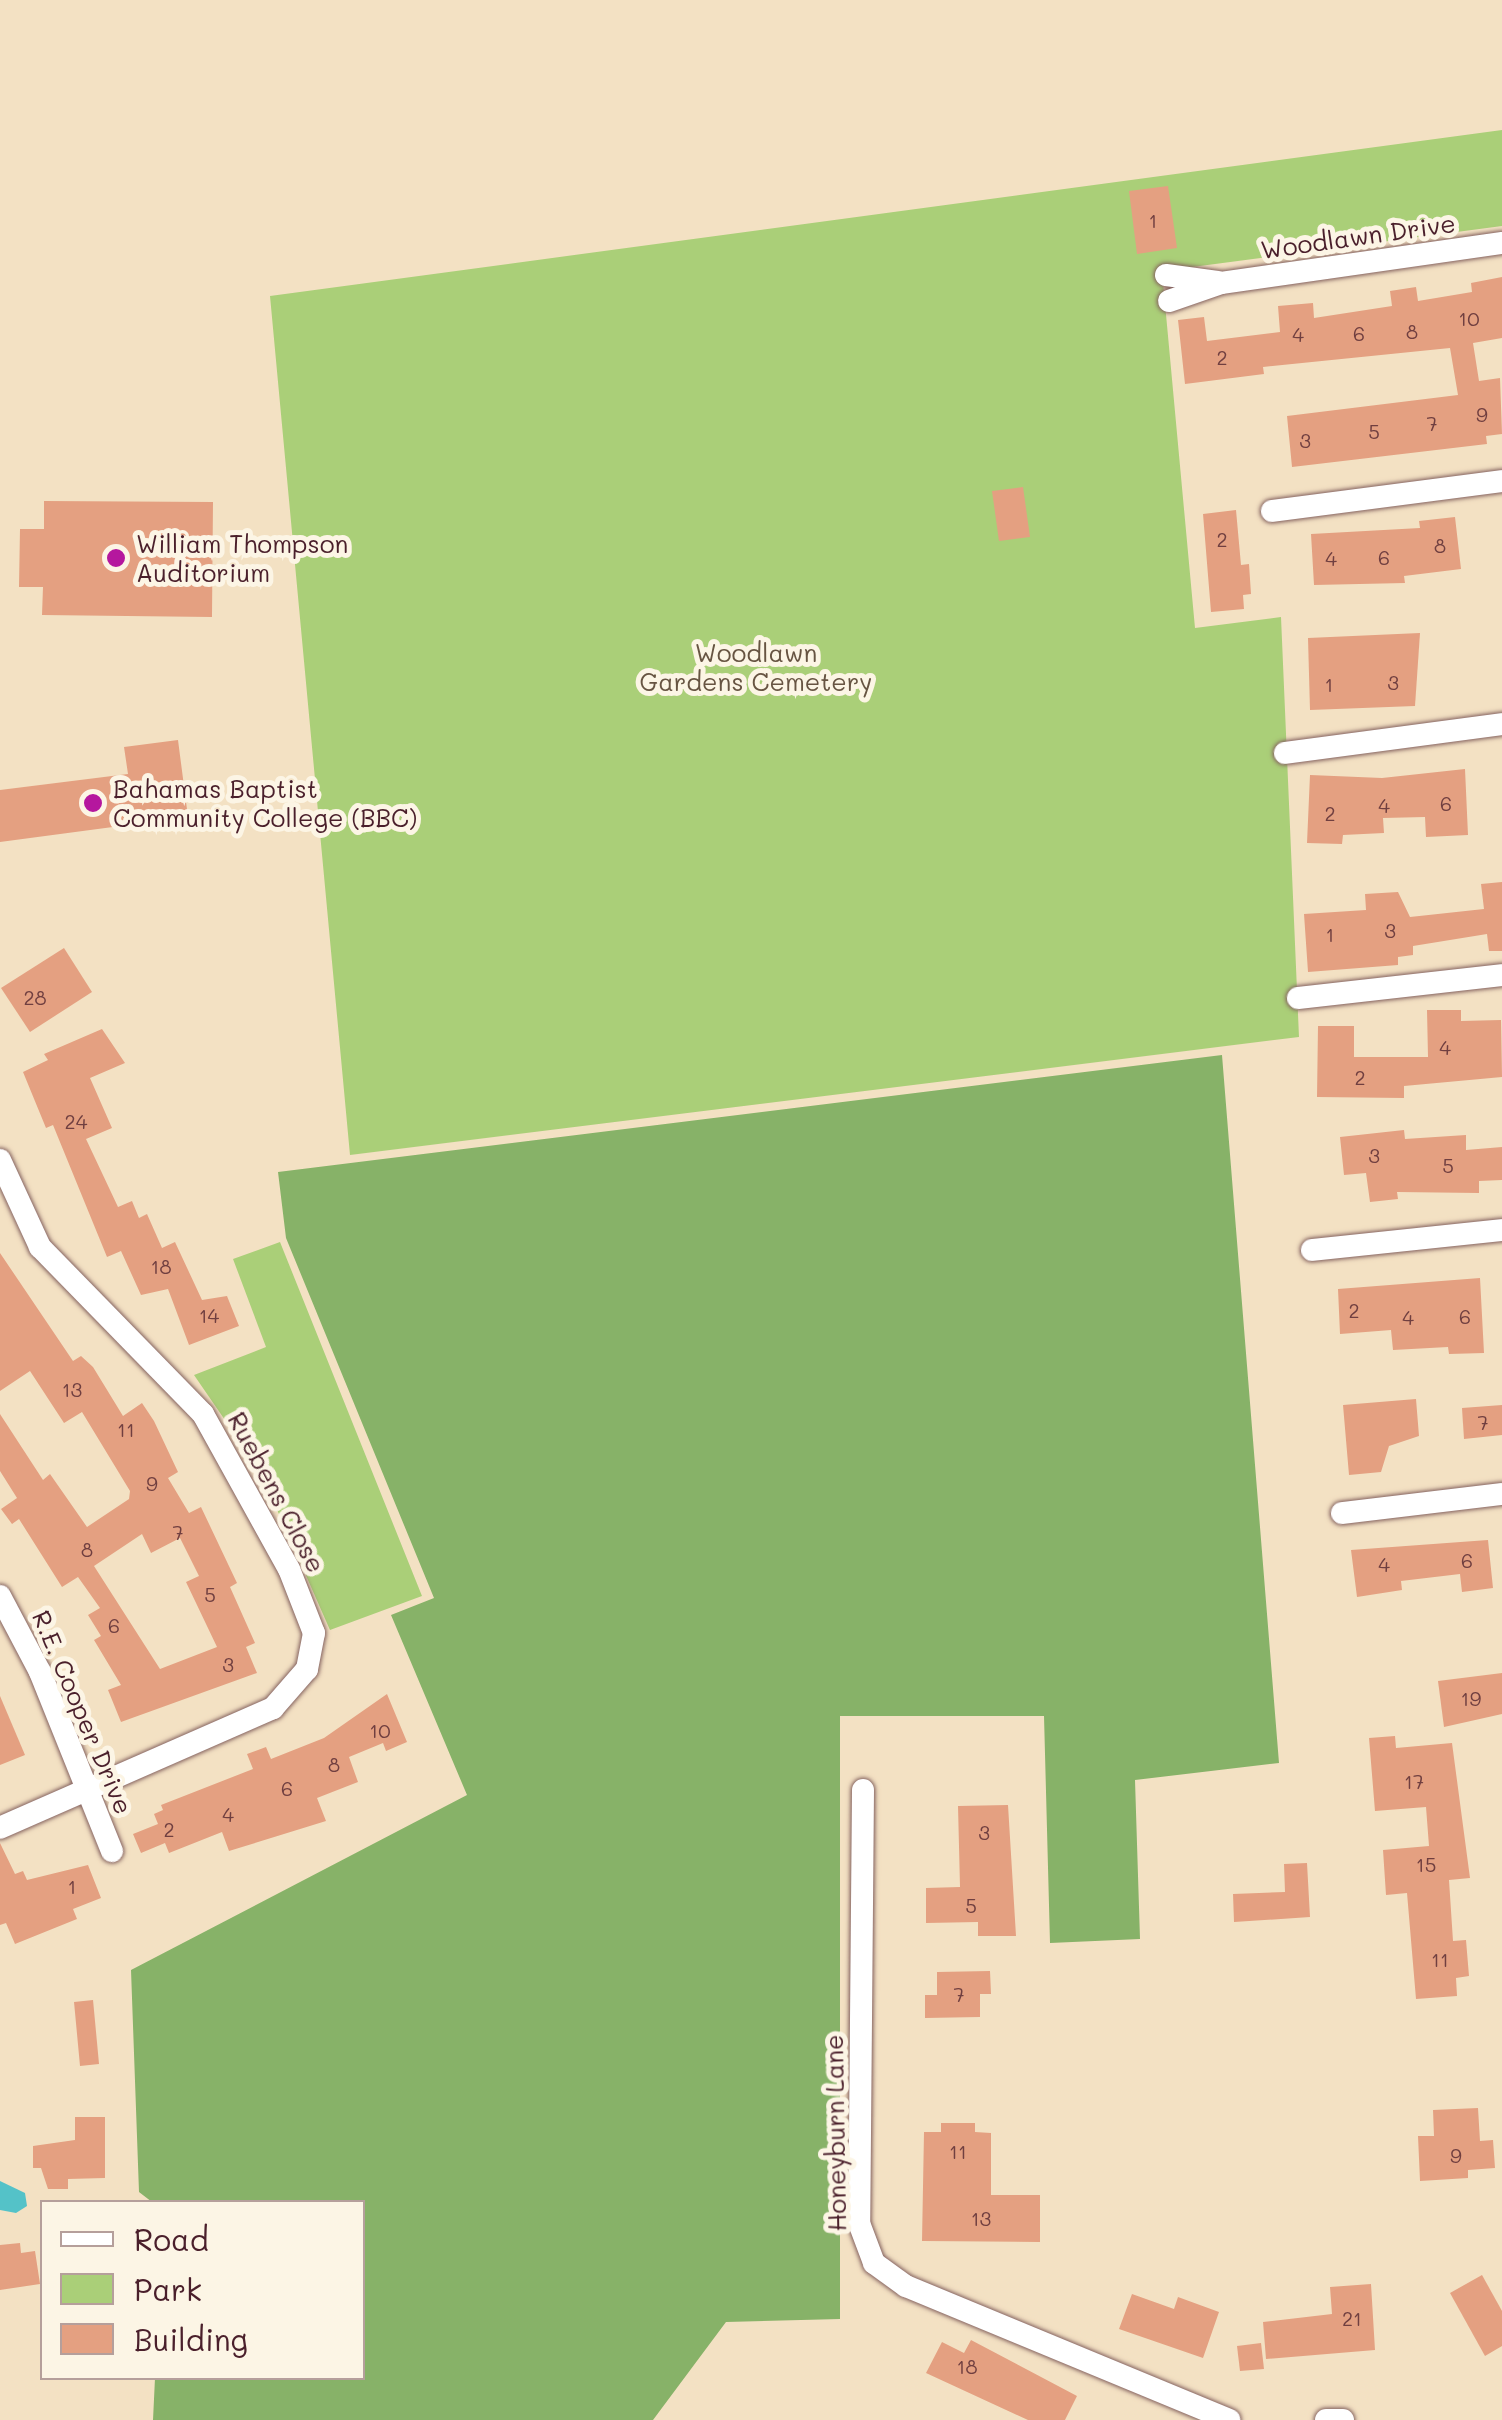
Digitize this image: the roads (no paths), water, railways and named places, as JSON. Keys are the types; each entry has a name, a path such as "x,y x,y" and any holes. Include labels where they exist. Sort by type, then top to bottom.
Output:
{"street":[{"name":"Woodlawn Drive","path":"1221,283 1502,243"},
{"path":"1166,275 1221,283"},
{"path":"1169,300 1221,283"},
{"path":"1272,511 1502,480"},
{"path":"1285,752 1502,724"},
{"path":"1298,998 1502,975"},
{"name":"Ruebens Close","path":"0,1160 40,1247 176,1380 211,1426 289,1569 314,1633 307,1669 273,1708 0,1828"},
{"path":"1312,1250 1502,1230"},
{"path":"1342,1513 1502,1494"},
{"name":"R.E. Cooper Drive","path":"0,1596 89,1787 112,1851"},
{"name":"Honeyburn Lane","path":"863,1790 859,2223 874,2264 906,2286 1229,2420"},
{"path":"1326,2420 1344,2420"}],"water":[{"path":"0,2181 25,2193 27,2206 16,2213 0,2210"}],"place":[{"name":"William Thompson Auditorium","path":"116,558"},
{"name":"Bahamas Baptist Community College (BBC)","path":"93,803"}],"park label":[{"name":"Woodlawn Gardens Cemetery","path":"756,668"}]}
